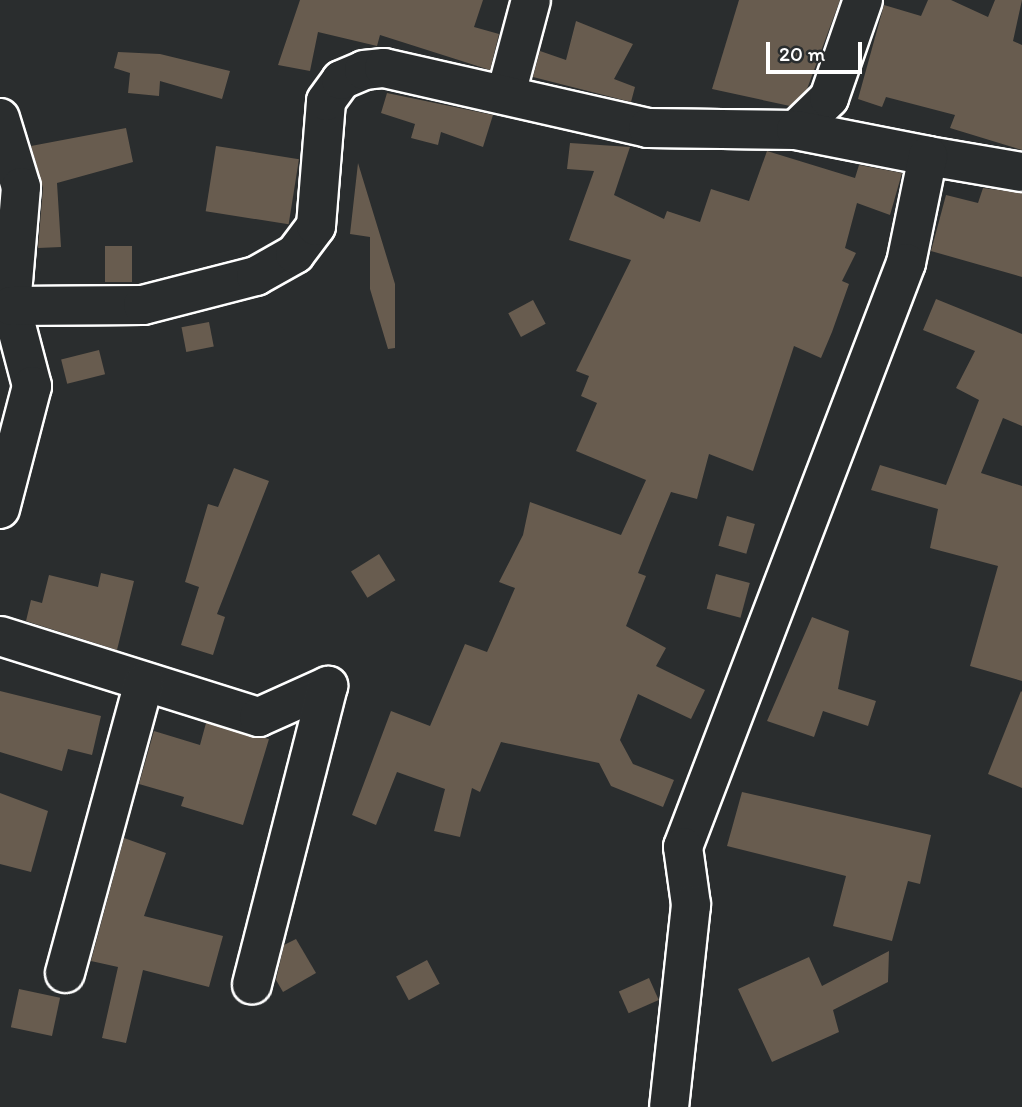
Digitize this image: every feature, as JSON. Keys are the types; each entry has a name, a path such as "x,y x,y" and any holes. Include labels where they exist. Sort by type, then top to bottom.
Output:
{"street":[{"path":"506,94 531,0"},
{"path":"796,130 829,98 863,0"},
{"path":"11,306 143,304 256,276 295,254 316,226 326,101 352,75 384,68 648,128 796,130 1022,172"},
{"path":"0,118 21,187 11,306 32,386 3,463 0,509"},
{"path":"668,1107 691,905 683,847 906,263 928,156"},
{"path":"0,636 259,718 328,686 252,984"},
{"path":"65,973 144,683"}],"building":[{"path":"300,0 483,0 474,27 499,34 490,70 380,35 377,46 318,32 310,71 278,65"},
{"path":"739,0 840,0 807,89 790,106 712,89"},
{"path":"928,0 951,0 988,17 995,0 1022,0 1013,41 1022,45 1022,150 950,128 955,115 886,97 882,107 858,99 884,5 921,16"},
{"path":"576,21 633,44 614,79 635,87 631,102 533,77 540,51 566,60"},
{"path":"118,52 160,54 230,71 222,99 160,81 159,96 128,93 130,73 114,68"},
{"path":"387,93 493,115 483,147 441,132 438,145 411,138 415,124 381,113"},
{"path":"126,128 133,162 57,183 61,247 38,248 43,188 31,146"},
{"path":"570,143 630,147 614,195 664,219 667,211 700,222 711,189 749,201 767,151 855,178 859,165 902,173 890,215 857,203 845,248 856,253 842,281 849,284 832,332 821,358 794,346 753,471 709,454 697,499 671,492 638,573 646,576 626,626 666,648 656,666 705,690 691,719 638,694 620,740 633,764 674,780 663,807 611,786 599,763 501,742 480,792 472,788 460,837 434,831 445,789 397,772 376,825 352,815 391,711 430,726 465,644 487,652 515,588 499,582 523,535 530,502 621,535 646,480 576,451 597,403 581,396 589,376 576,371 631,260 569,240 594,171 567,169"},
{"path":"216,146 299,159 289,224 206,211"},
{"path":"358,163 395,284 395,348 388,349 370,289 370,237 350,234"},
{"path":"983,188 1022,193 1022,277 931,251 946,195 978,203"},
{"path":"105,246 132,246 132,282 105,282"},
{"path":"936,299 1022,334 1022,426 1003,418 981,473 1022,486 1022,681 970,666 998,566 930,548 938,509 871,490 880,465 946,485 979,400 956,388 975,351 923,330"},
{"path":"533,300 546,324 521,337 508,313"},
{"path":"209,322 214,347 186,352 182,327"},
{"path":"99,350 105,374 67,384 61,359"},
{"path":"234,468 269,481 217,614 225,617 213,655 181,645 199,587 185,582 208,504 218,507"},
{"path":"727,516 755,524 746,554 718,546"},
{"path":"379,554 395,580 367,598 351,571"},
{"path":"101,573 134,581 117,650 26,621 31,600 42,603 49,575 98,587"},
{"path":"716,574 750,583 740,618 707,609"},
{"path":"812,617 849,631 838,689 876,701 868,726 823,711 814,737 767,721"},
{"path":"0,691 101,716 92,755 68,749 62,771 0,752"},
{"path":"1022,692 1022,788 988,774"},
{"path":"206,723 269,739 243,825 181,806 184,797 139,784 154,731 200,745"},
{"path":"742,792 931,835 920,884 908,881 892,941 833,926 846,876 727,846"},
{"path":"0,793 48,811 31,872 0,864"},
{"path":"124,838 166,853 144,916 223,936 209,987 143,970 126,1043 102,1038 118,967 91,961"},
{"path":"296,939 316,973 283,992 276,980 284,945"},
{"path":"889,951 888,982 833,1010 839,1032 772,1062 738,989 809,957 822,986"},
{"path":"427,960 440,984 409,1000 396,976"},
{"path":"649,978 659,1000 629,1013 619,991"},
{"path":"19,989 60,998 52,1036 11,1027"}]}
